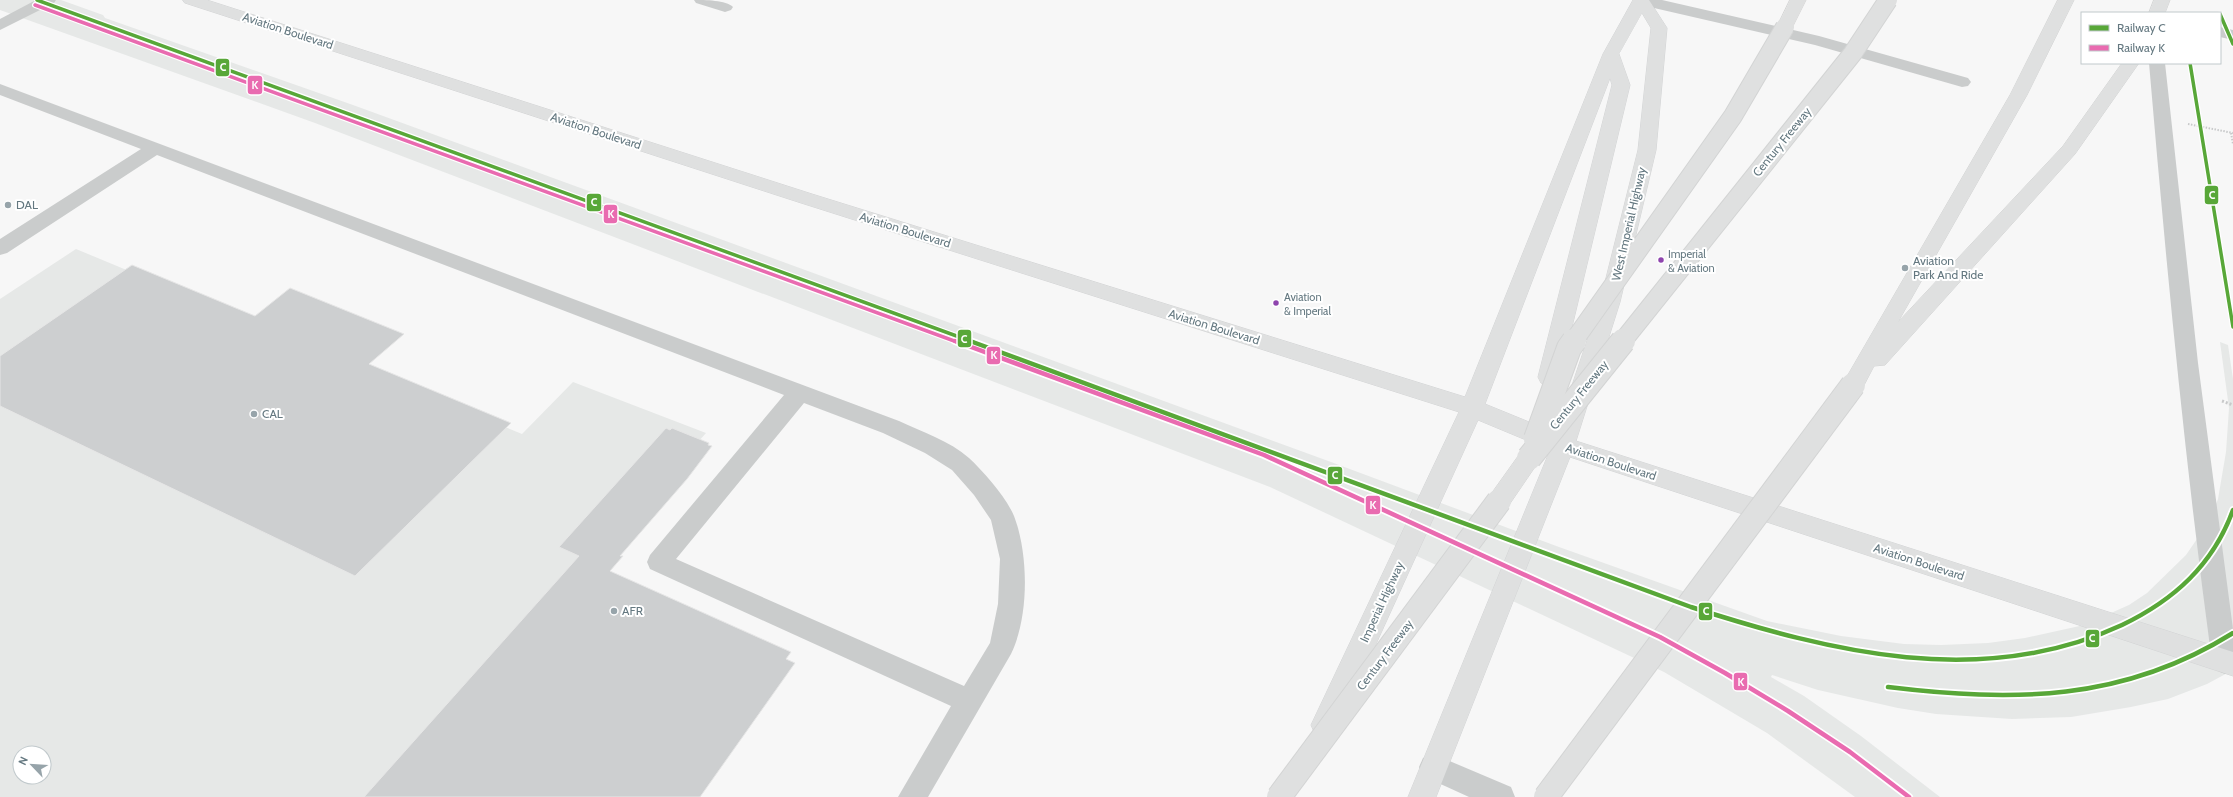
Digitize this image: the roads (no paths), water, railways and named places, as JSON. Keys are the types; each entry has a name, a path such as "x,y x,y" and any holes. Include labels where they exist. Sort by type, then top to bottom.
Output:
{"main road":[{"name":"Aviation Boulevard","path":"191,0 805,198 1472,408 1563,446 2229,663"},
{"path":"1472,408 1611,54 1641,0"},
{"name":"West Imperial Highway","path":"1563,446 1612,294 1647,150 1659,28 1641,0"},
{"path":"1530,458 1569,348 1733,116 1785,27 1798,0"},
{"name":"Century Freeway","path":"1279,797 1500,501 1530,458 1853,53 1888,0"},
{"path":"1853,385 1930,248 2003,123 2045,45 2066,0"},
{"path":"2157,12 2162,0"},
{"path":"1422,797 1563,446 1542,407 1621,84 1611,54"},
{"path":"1546,797 1853,385 2069,150 2130,64"},
{"name":"Imperial Highway","path":"1291,797 1472,408"}],"street":[{"path":"0,25 48,0"},
{"path":"702,0 725,7"},
{"path":"1641,0 1819,41 1962,82"},
{"path":"2221,32 2233,34"},
{"path":"2158,64 2162,118 2199,483 2229,663"},
{"path":"0,89 891,427 934,447 960,464 982,488 1002,516 1012,559 1011,604 1002,646 912,797"},
{"path":"0,248 156,148"},
{"path":"799,392 659,562 969,701"},
{"path":"1433,767 1501,797"}],"rail line":[{"name":"C","path":"37,0 637,218 1691,607 1746,625 1803,640 1862,652 1920,659 1979,660 2037,653 2093,638 2147,613 2162,604 2188,582 2211,556 2220,542 2233,510"},
{"name":"K","path":"35,5 635,223 1264,455 1660,637 1757,691 1850,752 1909,797"},
{"name":"C","path":"2221,16 2233,44"},
{"name":"C","path":"2190,64 2233,327"},
{"name":"C","path":"1888,687 1966,695 2044,694 2082,690 2120,682 2158,671 2199,654 2233,633"}],"place":[{"name":"DAL","path":"8,205"},
{"name":"Imperial & Aviation","path":"1661,260"},
{"name":"Aviation Park And Ride","path":"1905,268"},
{"name":"Aviation & Imperial","path":"1276,303"},
{"name":"CAL","path":"254,414"},
{"name":"AFR","path":"614,611"}]}
